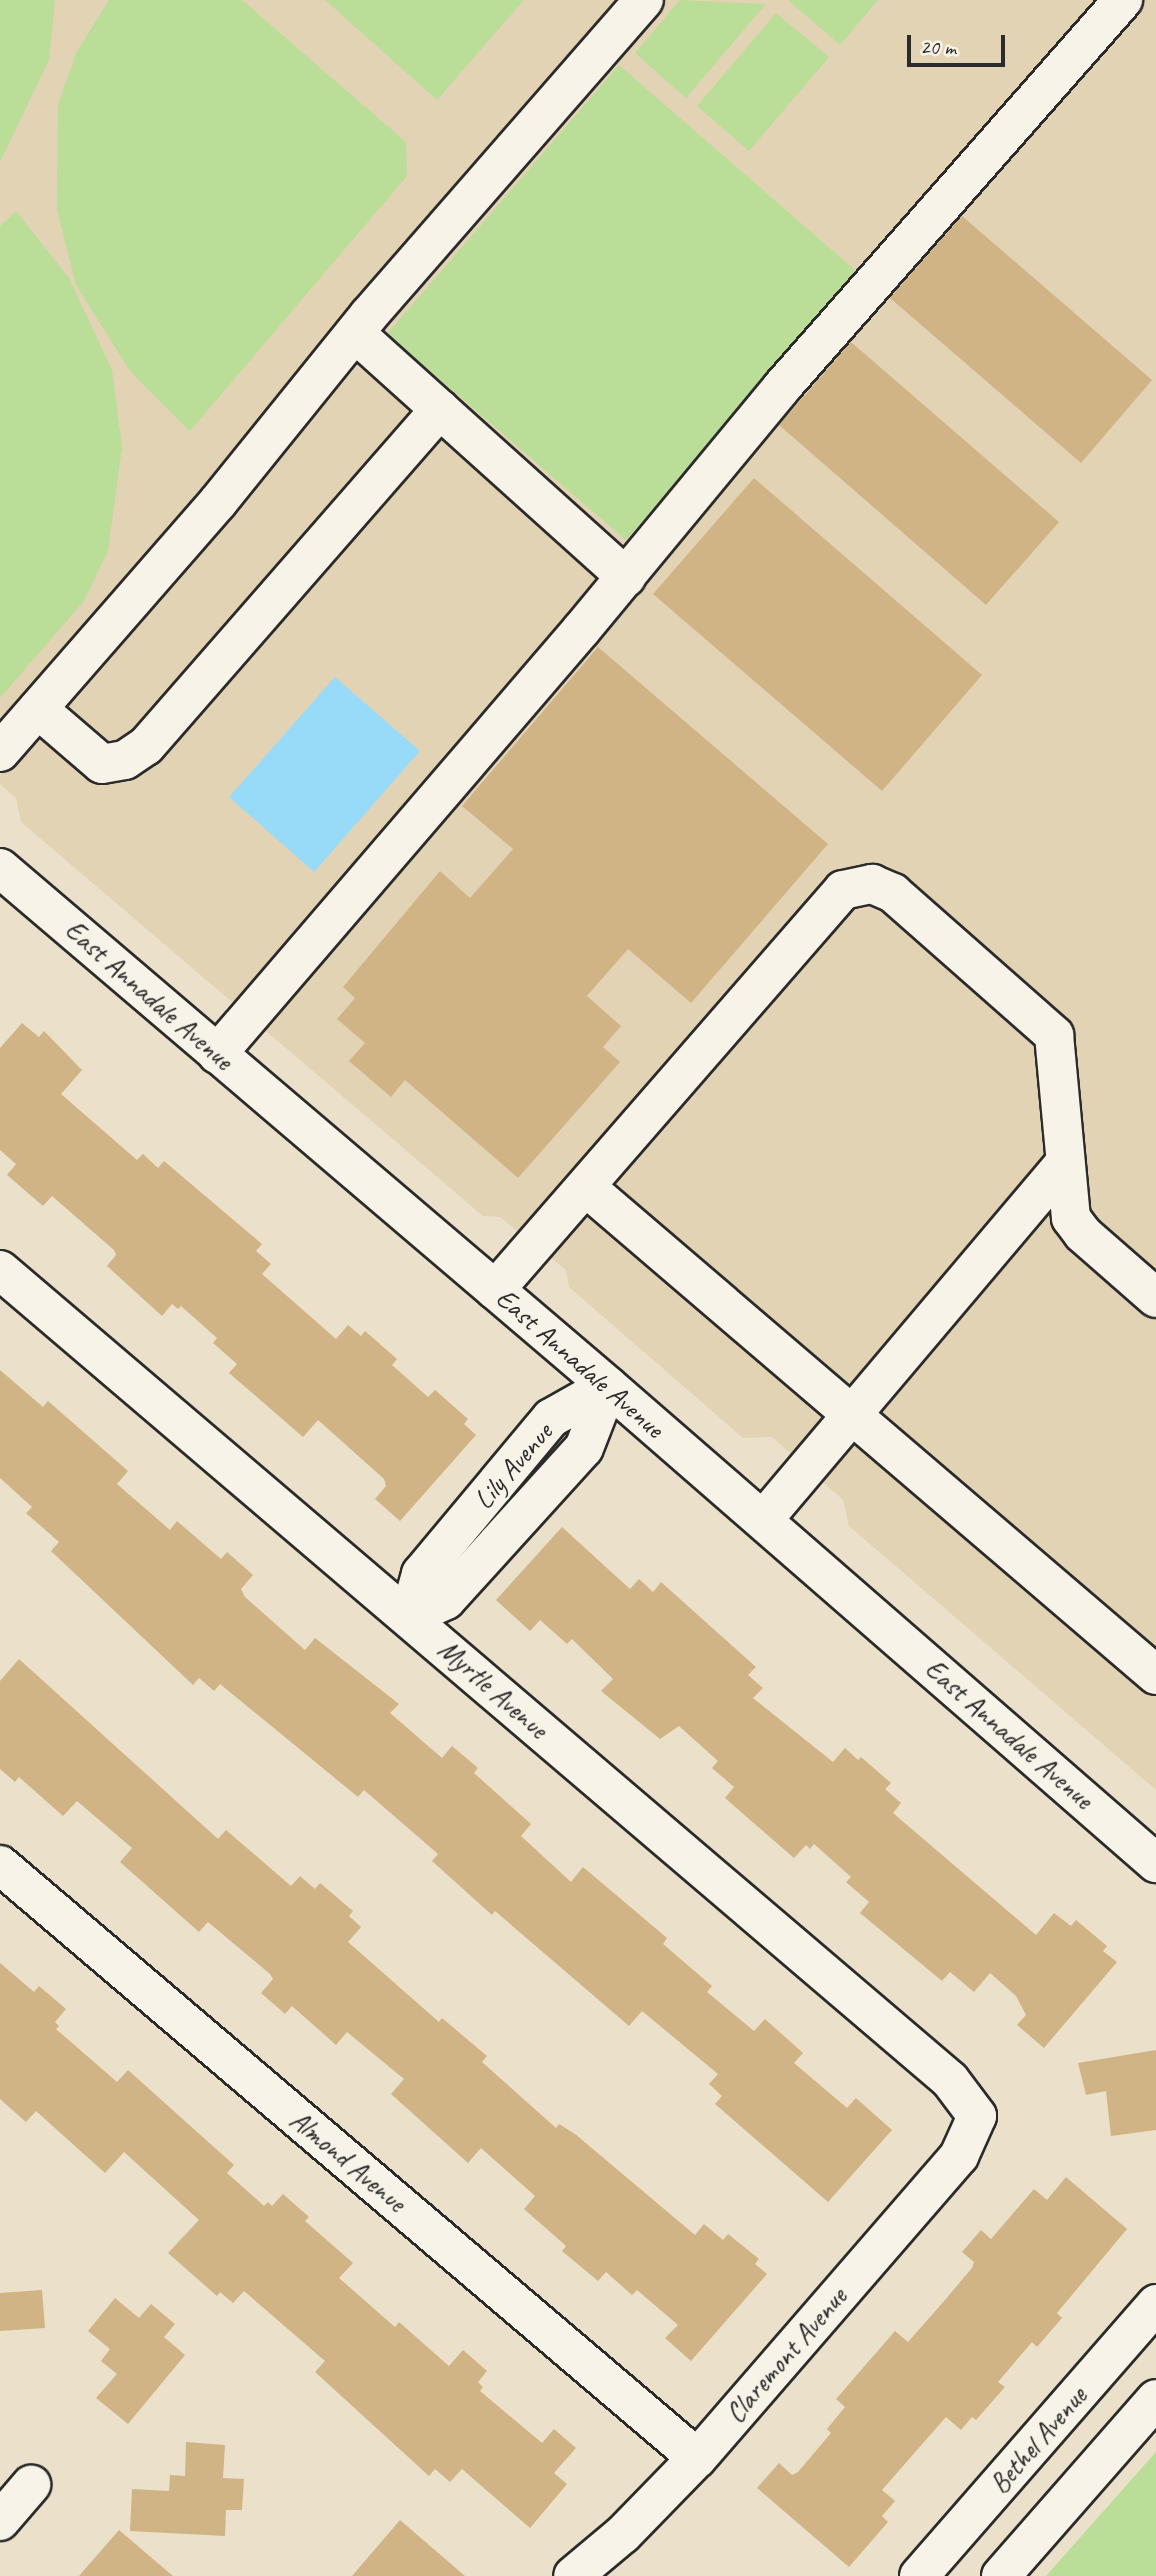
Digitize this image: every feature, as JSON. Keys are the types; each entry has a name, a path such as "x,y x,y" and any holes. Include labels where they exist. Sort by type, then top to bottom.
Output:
{"street":[{"path":"0,752 218,502 355,333 644,0"},
{"path":"217,1054 625,577 782,387 1123,0"},
{"path":"355,333 625,577"},
{"path":"38,709 102,764 125,760 146,746 440,409"},
{"name":"East Annadale Avenue","path":"0,868 608,1386 1156,1863"},
{"path":"495,1290 587,1188 843,890 872,884 893,893 1054,1035 1072,1218 1083,1234 1156,1298"},
{"path":"763,1520 1065,1163"},
{"path":"587,1188 1156,1675"},
{"name":"Myrtle Avenue","path":"0,1270 950,2080 977,2116"},
{"name":"Lily Avenue","path":"409,1617 421,1574 551,1418 608,1386"},
{"name":"Almond Avenue","path":"0,1865 697,2458"},
{"name":"Claremont Avenue","path":"573,2576 623,2534 697,2458 958,2156 977,2116"},
{"name":"Bethel Avenue","path":"919,2576 1156,2304"},
{"path":"1001,2576 1156,2399"},
{"path":"0,2521 32,2485"}],"shaded area":[{"path":"0,0 1156,0 1156,1790 849,1526 843,1500 772,1437 743,1438 569,1287 566,1270 500,1217 483,1216 21,822 16,798 0,784"}],"green space":[{"path":"0,0 55,0 49,60 0,162"},
{"path":"109,0 242,0 406,142 407,176 190,431 130,371 76,285 57,210 58,105 76,53"},
{"path":"325,0 524,0 437,100"},
{"path":"680,0 766,4 686,98 635,53"},
{"path":"788,0 878,0 840,45"},
{"path":"776,13 829,57 749,151 697,106"},
{"path":"619,65 857,272 626,540 387,334"},
{"path":"16,211 69,278 112,370 122,447 108,551 84,601 0,698 0,226"},
{"path":"1156,2452 1156,2576 1046,2576"}],"water":[{"path":"335,677 420,751 314,872 229,797"}],"building":[{"path":"962,216 1152,380 1081,463 890,298"},
{"path":"851,342 1059,522 986,605 779,425"},
{"path":"754,478 982,675 882,791 653,594"},
{"path":"598,647 828,844 691,1003 628,949 587,996 621,1026 603,1047 620,1062 518,1178 405,1080 391,1097 349,1061 365,1043 337,1019 355,998 343,987 440,871 470,898 513,849 462,806"},
{"path":"22,1023 39,1037 44,1031 82,1070 61,1094 137,1160 143,1154 158,1168 164,1161 262,1244 256,1251 271,1264 262,1274 336,1339 348,1325 361,1336 365,1331 397,1359 392,1365 428,1397 435,1390 468,1419 464,1424 476,1435 400,1521 375,1499 386,1486 384,1479 318,1420 303,1437 229,1373 237,1364 213,1343 217,1338 181,1306 178,1309 172,1304 162,1316 107,1266 116,1255 114,1250 52,1196 43,1206 7,1175 16,1164 0,1150 0,1048"},
{"path":"0,1370 43,1407 48,1401 128,1471 117,1484 170,1530 177,1521 221,1559 227,1552 253,1575 241,1589 245,1597 305,1650 315,1638 399,1704 390,1713 442,1758 452,1746 478,1768 474,1773 531,1824 521,1836 571,1882 583,1867 667,1938 663,1944 712,1986 707,1992 754,2031 765,2019 803,2053 794,2063 847,2108 856,2098 892,2130 828,2202 715,2104 722,2096 709,2084 718,2074 642,2011 629,2026 495,1911 492,1915 432,1861 438,1854 364,1790 358,1797 220,1684 214,1691 199,1678 193,1685 51,1551 59,1542 26,1513 32,1507 0,1478"},
{"path":"562,1527 630,1589 639,1579 653,1592 661,1582 756,1667 748,1675 763,1688 753,1698 833,1762 845,1748 858,1760 861,1757 891,1783 885,1789 901,1803 893,1813 1036,1935 1054,1913 1071,1926 1076,1920 1107,1946 1103,1951 1117,1962 1044,2048 1017,2025 1026,2015 1016,1996 990,1973 974,1992 950,1972 942,1981 860,1913 869,1902 846,1882 851,1877 814,1844 810,1849 806,1845 794,1858 725,1798 734,1787 712,1768 718,1761 679,1726 660,1739 601,1691 613,1679 572,1639 567,1644 540,1620 530,1631 496,1600"},
{"path":"19,1659 218,1839 226,1830 291,1886 300,1876 315,1889 320,1883 353,1911 349,1916 361,1927 348,1942 439,2022 442,2018 487,2056 482,2062 556,2128 559,2124 575,2134 695,2235 704,2224 723,2240 728,2234 759,2259 755,2264 767,2274 691,2361 665,2338 678,2325 637,2290 632,2295 606,2272 598,2281 562,2251 566,2246 524,2209 535,2196 481,2148 468,2163 391,2094 404,2079 347,2032 336,2045 292,2006 285,2014 261,1993 273,1979 270,1974 208,1922 199,1932 120,1862 132,1848 77,1801 63,1816 19,1777 15,1782 0,1769 0,1681"},
{"path":"0,1963 34,1992 39,1986 66,2009 55,2022 59,2026 56,2029 117,2082 128,2070 234,2165 227,2173 264,2206 268,2202 272,2206 283,2194 309,2217 305,2221 353,2263 339,2278 395,2327 399,2322 449,2366 463,2350 487,2371 478,2382 483,2387 480,2391 542,2443 554,2429 576,2448 554,2473 567,2484 530,2528 462,2469 450,2482 435,2469 429,2476 315,2372 325,2361 244,2291 233,2303 220,2292 217,2296 168,2253 199,2220 124,2152 105,2173 36,2111 26,2122 0,2099"},
{"path":"1156,2050 1156,2130 1111,2136 1106,2091 1086,2095 1078,2063"},
{"path":"1066,2177 1127,2229 1057,2313 1062,2318 1037,2347 1032,2342 998,2382 1005,2387 976,2420 972,2417 961,2430 946,2417 882,2490 895,2501 882,2516 888,2522 849,2567 757,2488 779,2463 792,2475 798,2472 831,2433 827,2429 845,2407 836,2399 895,2331 908,2342 972,2268 974,2262 962,2252 981,2230 991,2239 1034,2189 1047,2200"},
{"path":"42,2290 45,2328 0,2331 0,2293"},
{"path":"115,2298 139,2318 151,2304 175,2324 164,2337 185,2355 128,2424 96,2398 117,2374 101,2361 110,2349 88,2331"},
{"path":"186,2442 225,2445 223,2478 244,2479 242,2510 226,2510 225,2536 130,2531 132,2489 169,2491 170,2475 185,2476"},
{"path":"400,2520 465,2576 352,2576"},
{"path":"119,2530 173,2576 79,2576"}]}
